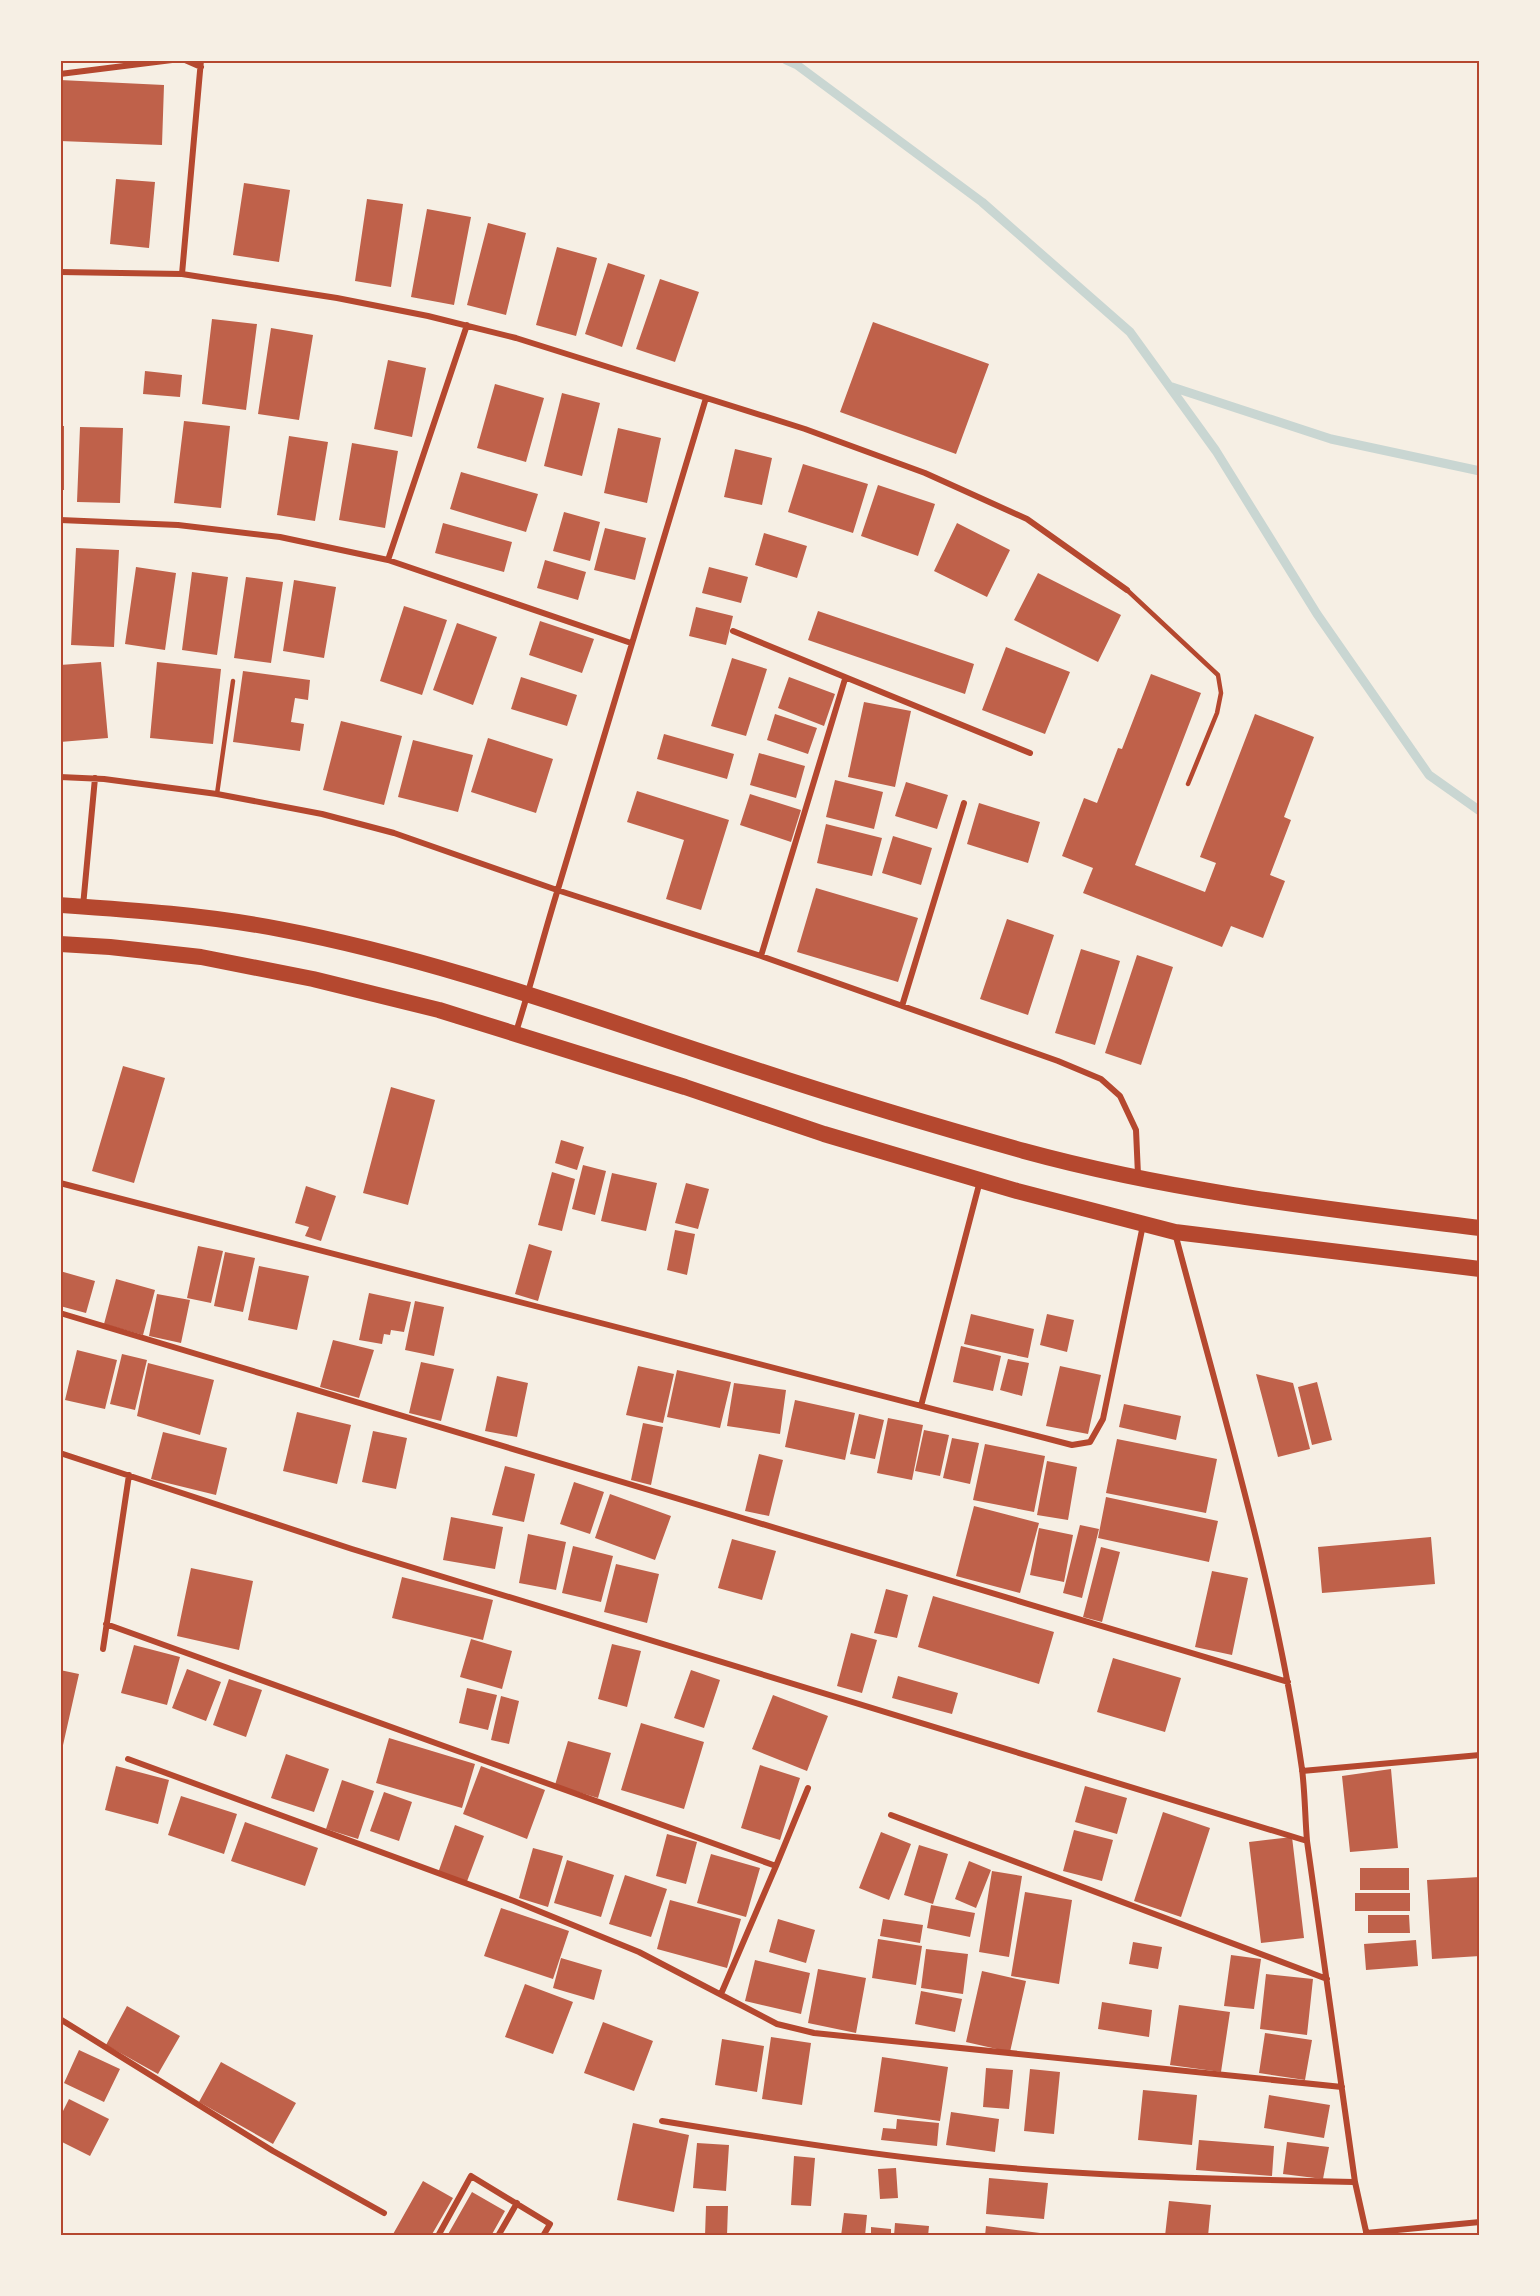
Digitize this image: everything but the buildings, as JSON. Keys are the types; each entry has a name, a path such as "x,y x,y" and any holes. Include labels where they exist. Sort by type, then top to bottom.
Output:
{"highway":[{"path":"60,905 150,911 276,928 355,946 528,994 760,1071 1026,1151 1138,1178 1260,1201 1480,1228"},
{"path":"60,944 110,946 212,959 314,979 439,1010 824,1134 1143,1225 1175,1232 1480,1269"}],"street":[{"path":"60,74 172,60"},
{"path":"182,274 201,64 185,60"},
{"path":"60,272 182,274 337,298 467,325 516,338 805,429 925,473 1027,519 1127,590"},
{"path":"388,560 467,325"},
{"path":"516,1033 706,398"},
{"path":"60,520 178,525 280,537 388,560 631,643"},
{"path":"733,631 845,679 1030,753"},
{"path":"761,956 845,679"},
{"path":"60,777 95,778 217,794 322,814 394,833 557,890 761,956 1058,1061 1101,1079 1120,1096 1136,1130 1138,1178"},
{"path":"83,907 95,778"},
{"path":"902,1006 964,803"},
{"path":"921,1406 980,1180"},
{"path":"60,1183 1072,1444 1090,1442 1102,1419 1143,1225"},
{"path":"1175,1232 1266,1573 1288,1683 1302,1771 1307,1841 1355,2182 1366,2234 1480,2222"},
{"path":"60,1313 1288,1683"},
{"path":"60,1453 352,1549 1307,1841"},
{"path":"103,1649 129,1475"},
{"path":"106,1624 776,1866"},
{"path":"1302,1771 1480,1755"},
{"path":"128,1759 514,1901 639,1952 777,2024 814,2033 1342,2087"},
{"path":"721,1994 808,1788"},
{"path":"891,1815 1327,1979"},
{"path":"60,2019 262,2145 384,2213"},
{"path":"662,2121 886,2155 1000,2166 1159,2176 1355,2182"},
{"path":"438,2236 471,2176 550,2224 543,2236"},
{"path":"498,2236 517,2203"}],"lane":[{"path":"1127,590 1218,675 1221,693 1217,713 1188,784"},
{"path":"217,794 233,681"}],"waterway":[{"path":"786,60 797,65 982,202 1130,332 1216,451 1317,614 1429,775 1480,811"},
{"path":"1169,386 1331,439 1480,471"}]}
